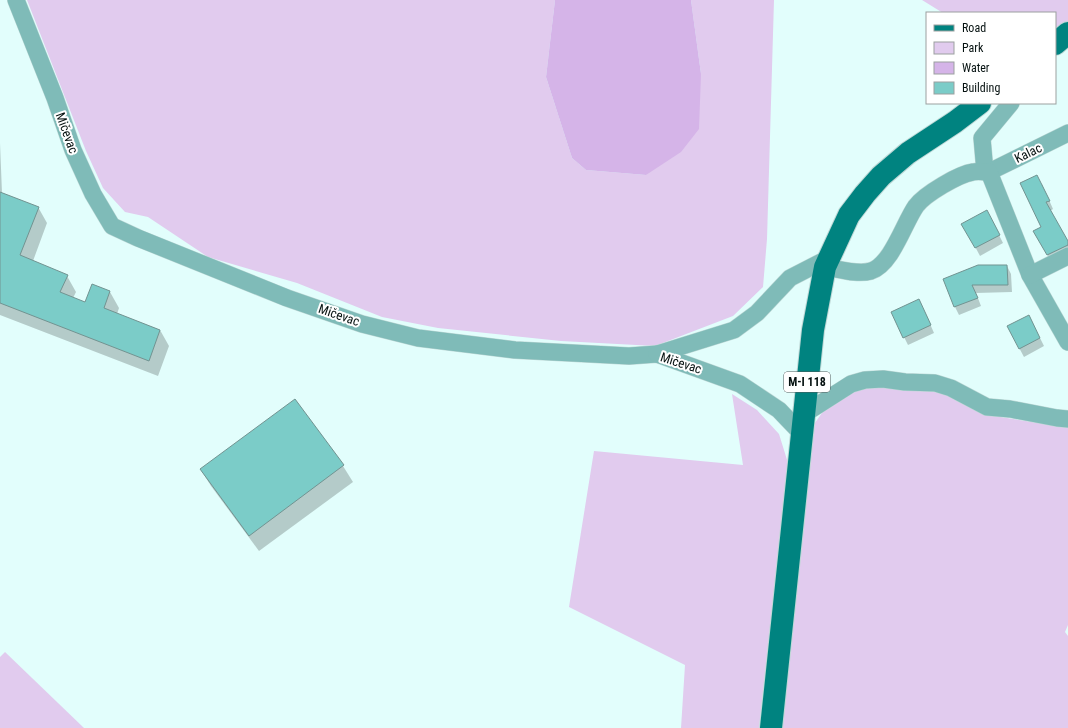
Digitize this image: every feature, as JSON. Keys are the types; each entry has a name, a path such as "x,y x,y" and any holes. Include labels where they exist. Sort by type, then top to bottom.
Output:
{"main road":[{"path":"1056,43 1068,33"},
{"name":"M-I 118","path":"771,728 812,330 827,263 849,215 881,176 908,153 955,122 979,104"}],"street":[{"name":"Mičevac","path":"16,0 55,98 73,150 93,194 112,226 138,238 287,298 362,324 418,338 515,350 629,356 657,354 740,384 803,424"},
{"path":"1056,44 1068,44"},
{"path":"1010,104 982,138 987,172 1030,275 1068,342"},
{"name":"Kalac","path":"827,263 859,272 872,270 888,257 916,205 937,189 959,176 974,172 987,172 1068,133"},
{"path":"1030,275 1068,256"},
{"path":"657,354 734,330 757,313 790,278 827,263"},
{"path":"803,424 851,384 865,380 883,379 905,382 935,383 951,388 987,407 1010,409 1068,419"}],"green space":[{"path":"27,0 555,0 546,77 572,158 586,170 646,175 701,74 691,0 774,0 767,239 763,287 733,316 655,346 561,341 438,328 382,317 297,283 208,257 148,217 125,212 103,188 86,151"},
{"path":"922,0 1068,0 1068,23 1056,32 1056,12 941,12"},
{"path":"864,386 917,389 943,393 988,415 1058,426 1068,426 1068,625 1065,632 1068,636 1068,728 779,728 810,430 824,410"},
{"path":"732,394 757,410 779,434 788,463 759,728 681,728 685,665 569,607 594,451 743,465"},
{"path":"5,652 84,728 0,728 0,657"}],"water":[{"path":"555,0 691,0 701,74 699,129 681,152 646,175 586,170 572,158 546,77"}],"building":[{"path":"1037,175 1050,201 1046,202 1068,241 1068,245 1047,255 1033,231 1041,227 1020,183"},
{"path":"0,192 39,207 20,255 68,275 60,292 85,302 92,284 110,291 104,308 160,330 149,361 0,303"},
{"path":"987,210 1000,235 975,248 961,224"},
{"path":"978,265 1007,265 1008,285 972,285 978,298 954,307 943,279"},
{"path":"919,299 931,325 903,338 891,312"},
{"path":"1029,315 1040,338 1019,349 1007,326"},
{"path":"295,399 344,465 249,536 200,469"}]}
